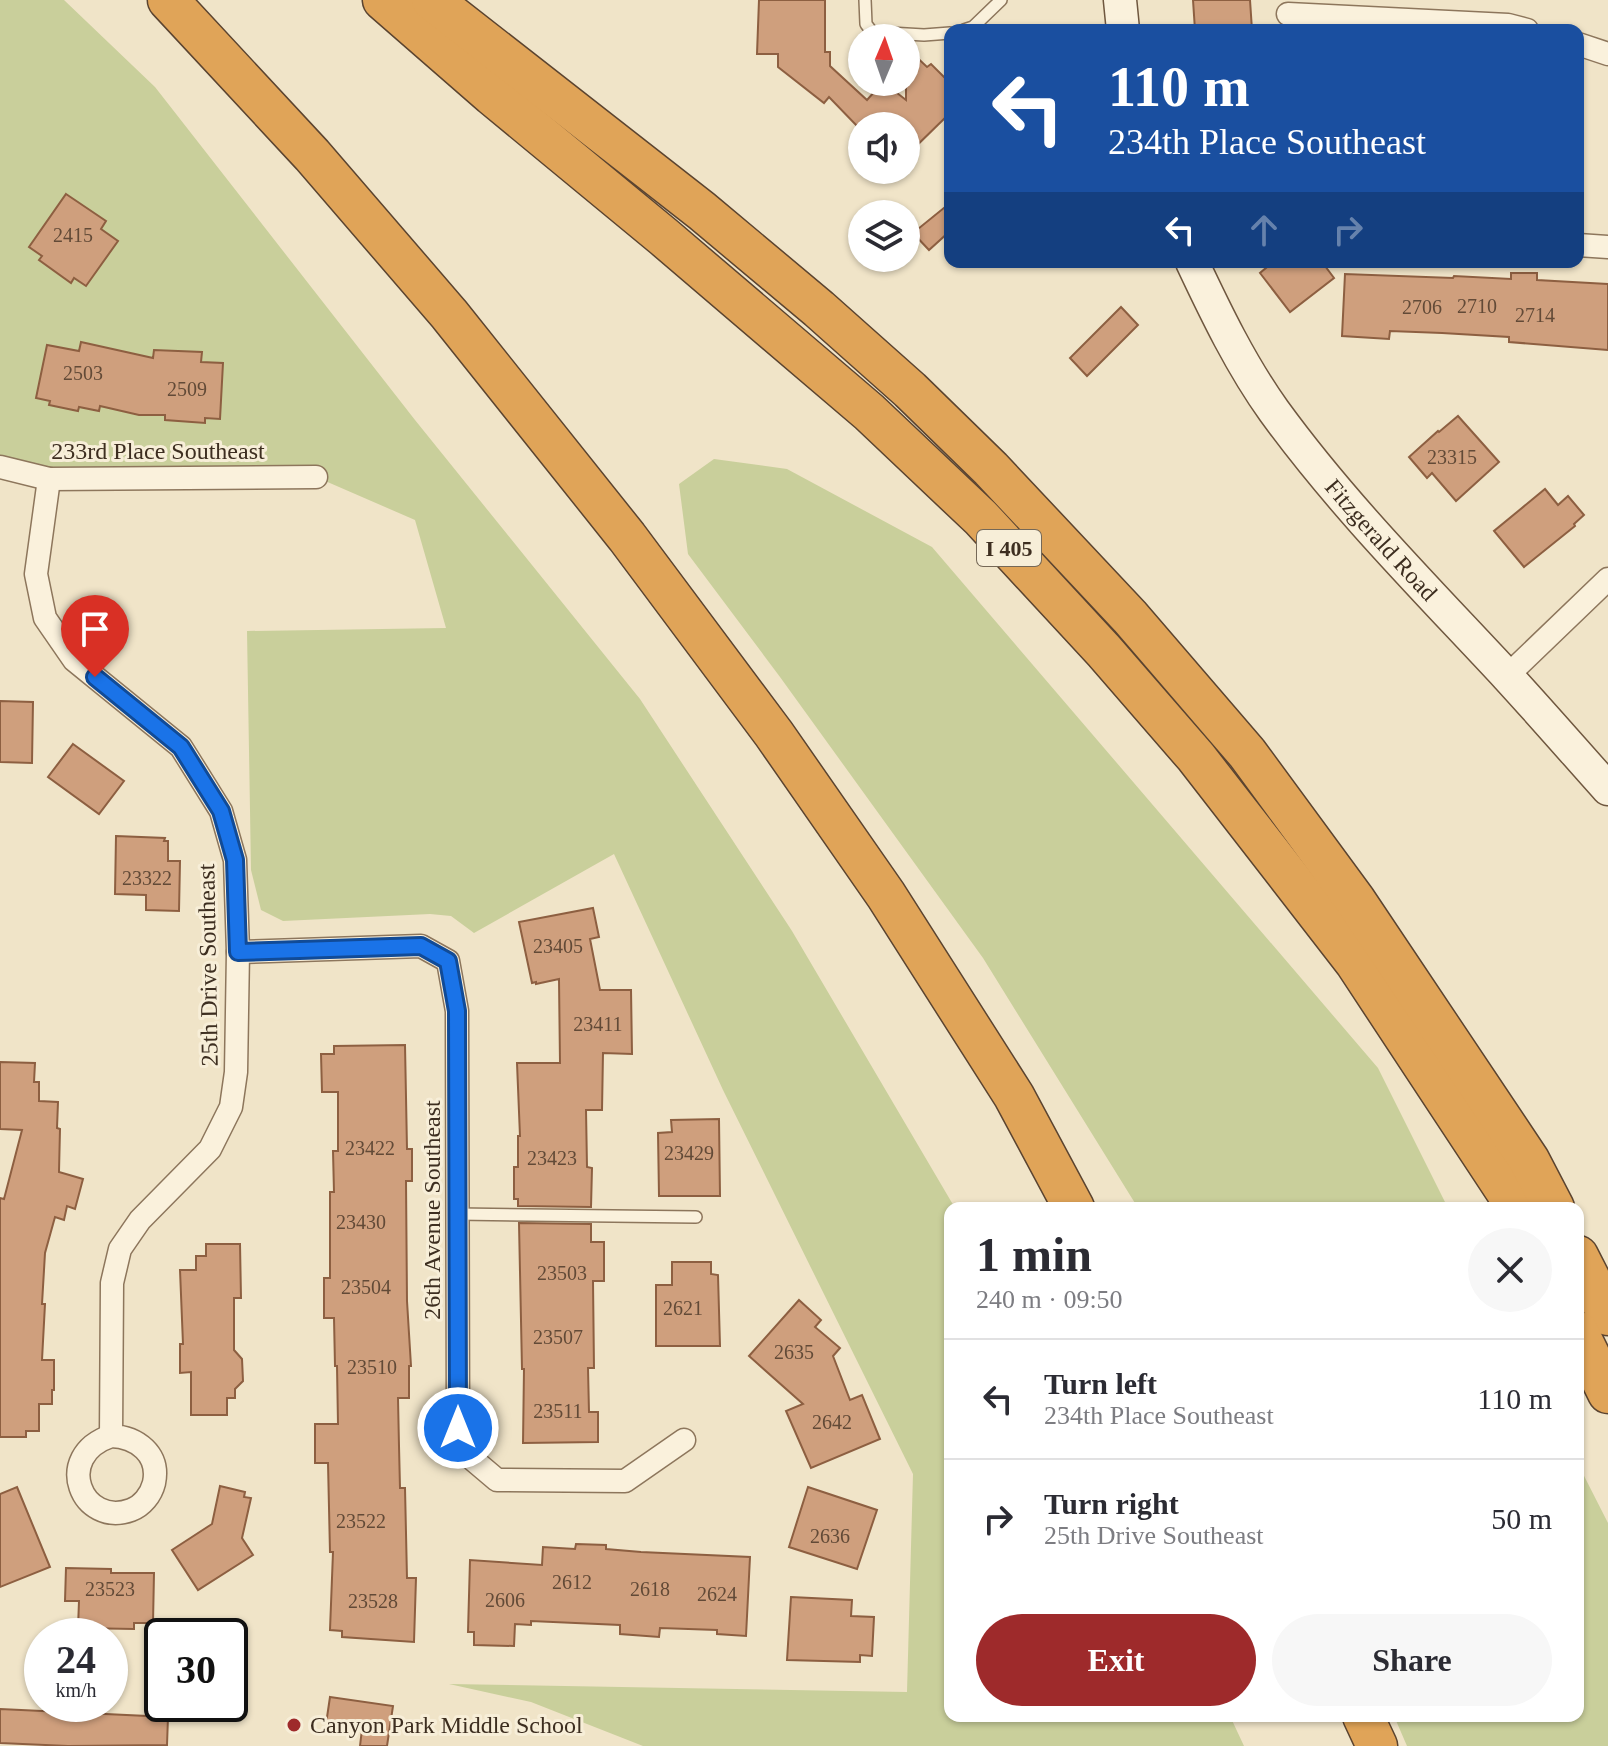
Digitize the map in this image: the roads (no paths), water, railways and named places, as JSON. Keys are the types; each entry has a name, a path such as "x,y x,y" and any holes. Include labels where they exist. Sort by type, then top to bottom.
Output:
{"highway":[{"path":"168,0 312,155 449,314 627,537 774,734 886,895 1014,1096 1071,1202"},
{"name":"I 405","path":"383,0 869,412 981,518 1104,651 1196,757 1337,938 1512,1202"},
{"name":"I 405","path":"432,0 702,211 819,309 910,390 991,469 1130,617 1247,753 1355,900 1529,1160 1551,1202"},
{"path":"1584,1268 1608,1315"},
{"path":"1584,1344 1608,1393"},
{"path":"1341,1722 1352,1746"},
{"path":"1366,1722 1377,1746"}],"street":[{"path":"1120,0 1122,24"},
{"path":"1288,15 1486,24"},
{"path":"1584,46 1608,54"},
{"path":"1584,245 1608,247"},
{"name":"Fitzgerald Road","path":"1195,268 1226,333 1273,409 1322,472 1608,789"},
{"name":"233rd Place Southeast","path":"0,467 49,479 316,477"},
{"name":"25th Drive Southeast","path":"49,479 36,574 45,618 74,660 181,747 221,811 235,860 238,952 236,1072 231,1107 210,1149 140,1220 120,1249 112,1283 111,1436"},
{"path":"1507,676 1608,579"},
{"name":"26th Avenue Southeast","path":"238,952 421,946 448,961 457,1011 458,1428 471,1458 497,1480 625,1481 684,1440"}],"lane":[{"path":"865,0 866,24 872,32 944,33"},
{"path":"976,24 1001,0"},
{"path":"457,1214 696,1217"}],"place":[{"name":"Canyon Park Middle School","path":"294,1725"}]}
